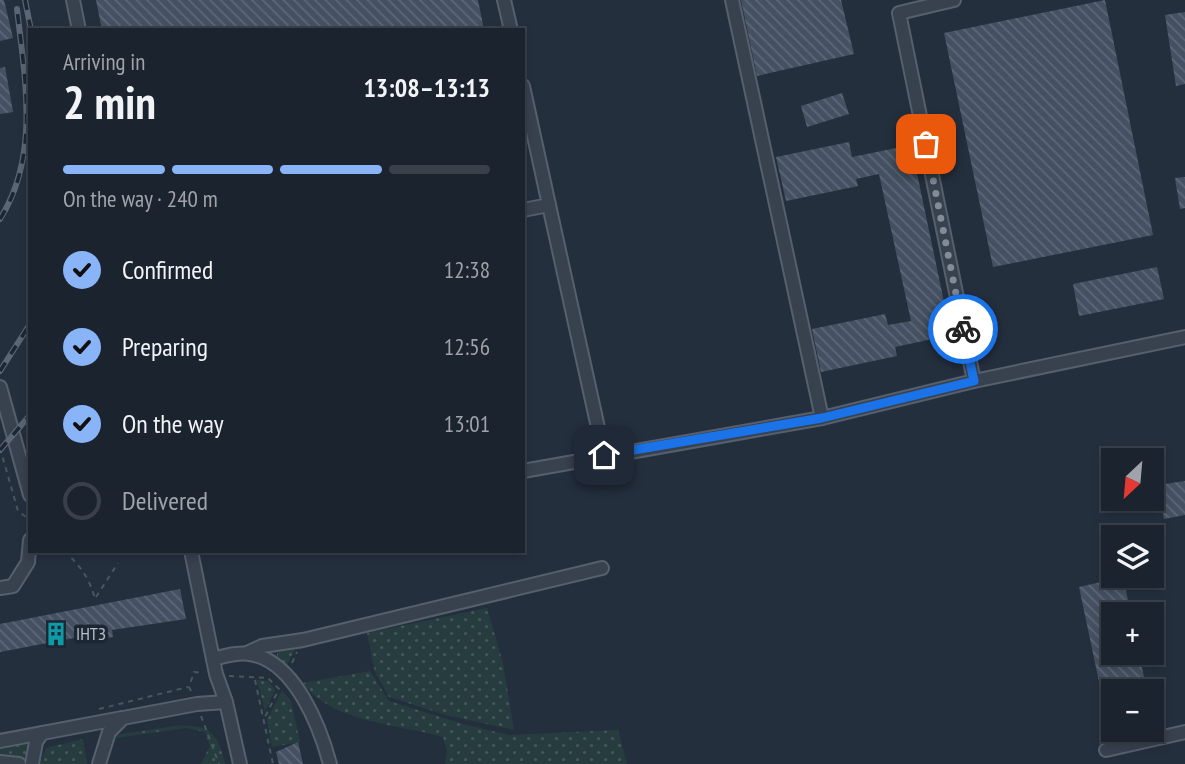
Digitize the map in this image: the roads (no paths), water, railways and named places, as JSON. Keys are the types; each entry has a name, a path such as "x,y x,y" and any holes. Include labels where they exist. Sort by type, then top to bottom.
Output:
{"street":[{"path":"73,0 79,28"},
{"path":"504,0 511,28"},
{"path":"732,0 822,418"},
{"path":"954,0 899,13 974,381"},
{"path":"525,95 604,455"},
{"path":"525,210 550,205"},
{"path":"525,471 822,418 974,381 1185,337"},
{"path":"0,387 12,439 28,489"},
{"path":"0,588 13,586 28,562 29,553"},
{"path":"191,553 213,659 240,764"},
{"path":"213,659 601,568"},
{"path":"247,653 274,665 298,692 314,715 330,764"},
{"path":"0,741 197,704 226,702"},
{"path":"99,764 109,732 123,718"},
{"path":"32,764 41,733"},
{"path":"1106,750 1185,733"},
{"path":"0,762 19,764"}],"railway":[{"path":"25,0 31,28"},
{"path":"0,219 13,195 25,143 26,90 17,9"},
{"path":"0,371 28,327"},
{"path":"0,450 28,417"}],"place":[{"name":"ІНТЗ","path":"56,634"}]}
